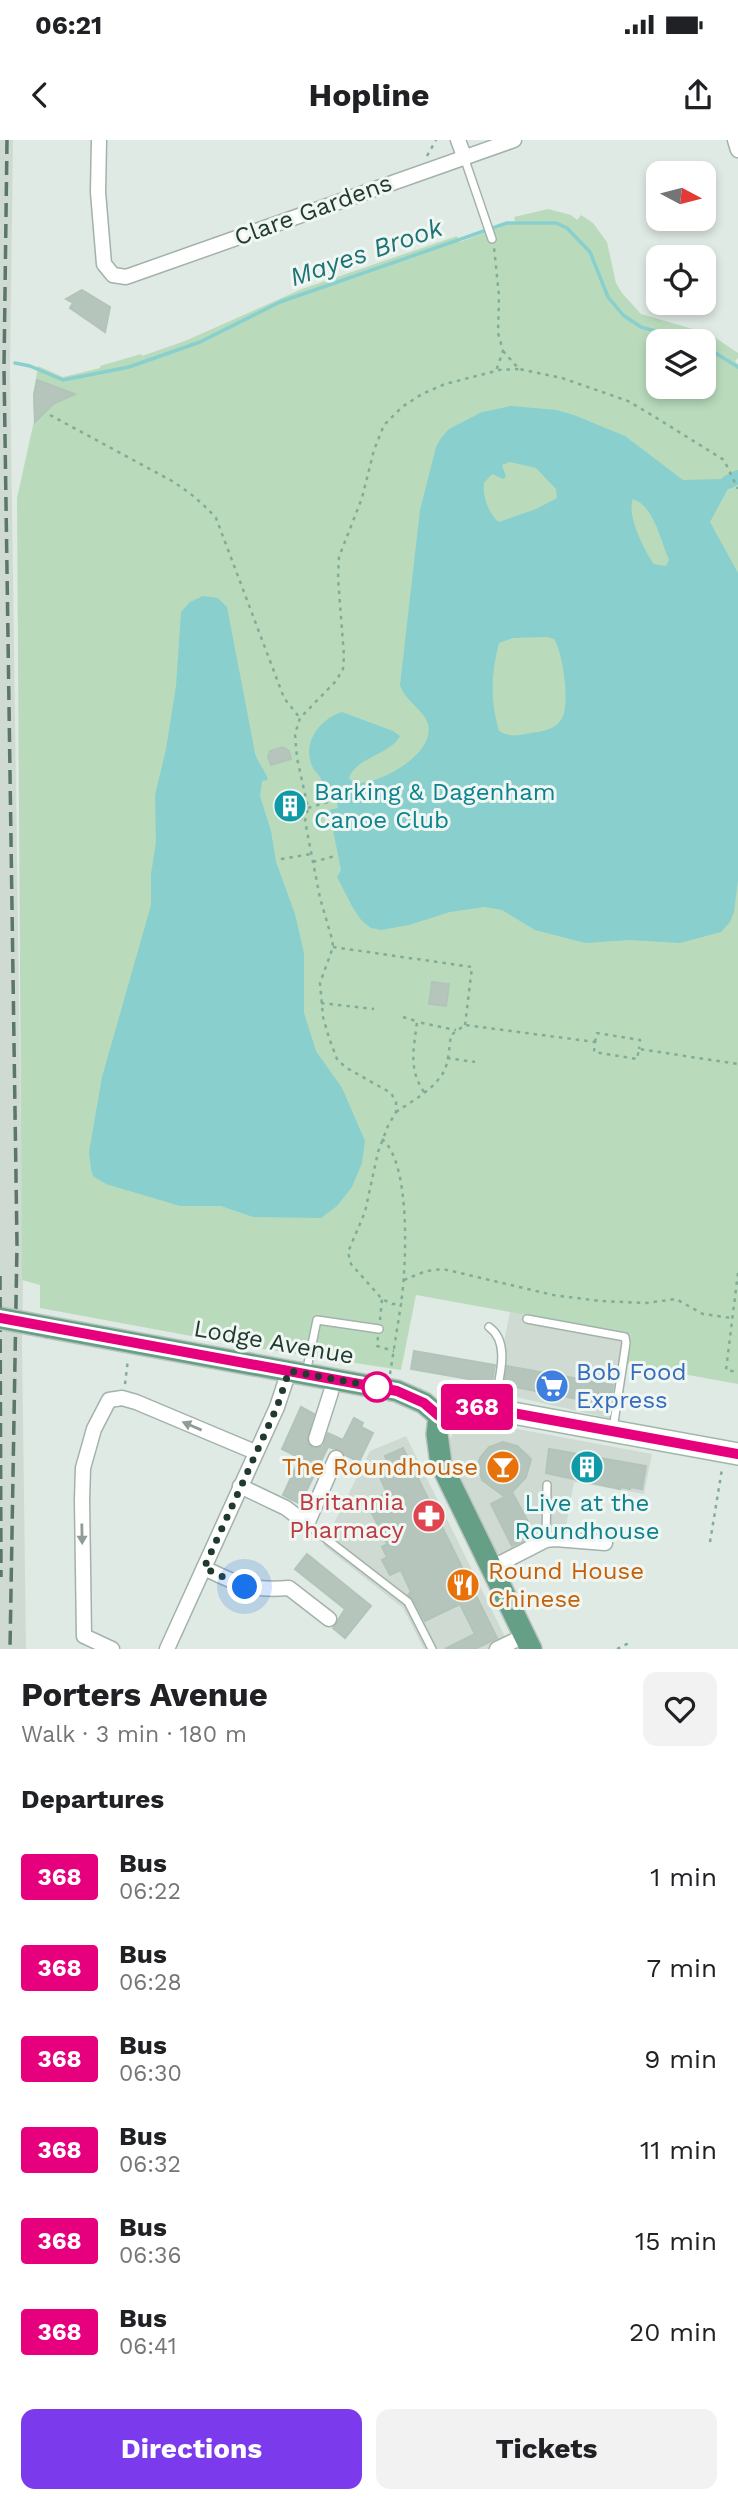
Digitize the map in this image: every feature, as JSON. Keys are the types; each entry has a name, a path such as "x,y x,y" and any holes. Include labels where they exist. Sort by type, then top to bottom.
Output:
{"main road":[{"name":"Lodge Avenue","path":"0,1318 405,1393 424,1403 439,1416"},
{"path":"439,1416 437,1434 441,1464 528,1642"}],"street":[{"name":"Clare Gardens","path":"99,140 98,192 104,264 113,275 126,277 514,140"},
{"path":"458,140 464,156"},
{"path":"735,140 738,150"},
{"path":"167,1649 255,1452 280,1400 297,1373"},
{"path":"316,1438 331,1392"},
{"path":"112,1649 85,1636 82,1500 83,1468 90,1442 109,1400 121,1398 136,1402 255,1452"},
{"path":"439,1416 453,1409 480,1407 612,1432 730,1461"},
{"path":"240,1486 286,1508 307,1524 336,1458"},
{"path":"491,1568 555,1539 606,1543"},
{"path":"204,1568 245,1587 266,1590 289,1588 329,1619"},
{"path":"497,1649 528,1642"}],"lane":[{"path":"464,156 492,239"},
{"path":"527,1319 625,1337 612,1432"},
{"path":"297,1373 317,1320 379,1329"},
{"path":"489,1327 500,1338 501,1349 493,1410"},
{"path":"546,1541 547,1485"},
{"path":"307,1524 408,1602 432,1649"}],"path":[{"path":"429,168 425,160 436,140"},
{"path":"492,239 499,296 498,333 503,351 519,369"},
{"path":"496,370 503,351"},
{"path":"401,1304 392,1304 382,1299 351,1264 348,1252 365,1212 382,1139 396,1112 396,1101 391,1093 352,1072 337,1059 329,1038 321,1003 320,983 333,947 305,821 308,807 295,743 300,718 337,681 342,669 344,656 339,557 362,498 374,450 384,425 402,407 445,384 496,370 519,369 562,378 628,401 718,455 727,465 738,489"},
{"path":"50,415 172,481 206,506 215,518 284,698 300,718"},
{"path":"308,807 338,799"},
{"path":"281,859 312,854"},
{"path":"313,862 335,856"},
{"path":"333,947 472,967 465,1025"},
{"path":"321,1003 374,1009"},
{"path":"403,1017 456,1030"},
{"path":"417,1022 412,1061 413,1071 424,1093"},
{"path":"396,1112 424,1093 444,1072 451,1035 465,1025 595,1042"},
{"path":"597,1033 640,1040 637,1059 594,1052 595,1042 597,1033"},
{"path":"639,1049 738,1063"},
{"path":"447,1058 475,1062"},
{"path":"382,1139 387,1143 397,1168 405,1227 404,1280 390,1376 405,1379 405,1393"},
{"path":"404,1280 426,1271 443,1269 553,1295 646,1303 677,1299 703,1314 732,1318"},
{"path":"738,1273 726,1370 738,1372"},
{"path":"382,1299 377,1346 394,1351"},
{"path":"124,1388 128,1360"},
{"path":"710,1542 730,1461"},
{"path":"617,1649 629,1643"}],"shaded area":[{"path":"0,140 13,140 10,368 26,1649 0,1649"},
{"path":"510,1312 632,1334 617,1420 494,1392"},
{"path":"469,1420 652,1454 644,1494 574,1482 563,1542 553,1542 503,1566 451,1467 450,1439 456,1428"},
{"path":"406,1436 511,1649 424,1649 403,1608 323,1545 370,1451"}],"green space":[{"path":"548,209 571,215 577,220 581,215 593,223 607,242 616,283 641,314 693,329 646,329 646,399 716,399 716,338 738,353 735,361 738,364 738,1384 627,1364 631,1334 416,1295 401,1370 245,1346 40,1308 40,1285 22,1280 17,498 34,421 33,395 38,366 63,377 141,354 142,356 185,341 302,289 457,236 460,242 515,222 514,217"}],"water":[{"path":"511,406 556,410 574,415 625,436 683,480 725,479 729,487 710,522 738,573 738,880 734,912 721,932 680,943 629,940 585,943 535,930 502,910 485,907 450,912 409,925 381,930 371,928 361,920 337,877 341,870 329,810 338,808 337,803 341,801 338,790 325,794 321,779 311,763 309,754 312,738 321,725 342,712 400,736 389,748 366,760 353,771 349,778 354,783 364,783 390,774 414,757 423,746 428,735 428,724 400,685 420,510 436,447 441,438 449,429 482,412","holes":["510,462 536,468 556,489 557,498 536,509 499,522 487,505 484,483 492,474 503,479 506,477 502,465","633,499 652,517 669,560 666,566 654,564 637,532 631,505","547,637 554,639 557,646 565,680 564,713 561,720 548,730 515,735 499,731 493,698 494,666 499,643 513,638"]},
{"path":"203,596 218,598 227,607 255,753 268,780 262,781 260,796 271,831 276,862 295,914 304,953 304,1013 316,1051 342,1088 365,1141 362,1163 352,1187 337,1206 321,1218 253,1217 221,1206 180,1206 106,1184 93,1176 91,1169 89,1152 102,1077 151,905 151,874 156,842 155,795 176,686 181,612 190,602"}],"building":[{"path":"82,290 110,307 105,332 70,308 73,303 66,299"},
{"path":"37,380 75,394 53,404 35,422 34,395"},
{"path":"283,747 289,751 291,759 271,765 268,757 270,751"},
{"name":"Barking & Dagenham Canoe Club","path":"298,798 302,819 284,822 280,802"},
{"path":"432,982 449,984 446,1006 429,1004"},
{"path":"414,1351 495,1365 492,1383 411,1369"},
{"path":"507,1366 613,1385 610,1405 504,1385"},
{"path":"301,1407 314,1414 307,1440 312,1448 323,1446 328,1433 343,1440 354,1418 363,1423 361,1427 373,1433 359,1462 340,1450 328,1447 300,1504 283,1495 300,1458 282,1449"},
{"path":"503,1442 517,1446 531,1459 526,1477 512,1492 535,1535 512,1546 491,1504 505,1497 482,1480 478,1466 480,1458 489,1447"},
{"path":"403,1448 497,1638 475,1649 445,1649 475,1634 460,1604 425,1621 408,1595 411,1592 401,1570 390,1575 382,1560 387,1557 382,1547 387,1544 367,1503 387,1493 378,1473 390,1468 385,1456"},
{"name":"Live at the Roundhouse","path":"549,1449 646,1466 642,1489 620,1489 546,1473"},
{"path":"307,1554 371,1606 345,1638 333,1628 345,1609 295,1569"}],"waterway":[{"name":"Mayes Brook","path":"15,363 30,366 63,380 129,367 200,342 280,302 507,223 556,223 567,228 590,252 608,297 623,315 648,329"},
{"name":"Mayes Brook","path":"716,353 738,367"},
{"path":"728,482 738,477"}],"railway":[{"path":"7,140 4,368 17,1245 10,1649"},
{"path":"0,1276 1,1577"}],"bus line":[{"name":"368","path":"0,1318 397,1391 424,1403 439,1416 453,1409 480,1407 738,1454"}],"place":[{"name":"Barking & Dagenham Canoe Club","path":"290,806"},
{"name":"Bob Food Express","path":"552,1386"},
{"name":"The Roundhouse","path":"503,1467"},
{"name":"Live at the Roundhouse","path":"587,1467"},
{"name":"Britannia Pharmacy","path":"429,1516"},
{"name":"Round House Chinese","path":"463,1585"}],"route":[{"path":"245,1587 204,1568 277,1407 289,1371 377,1387"}]}
